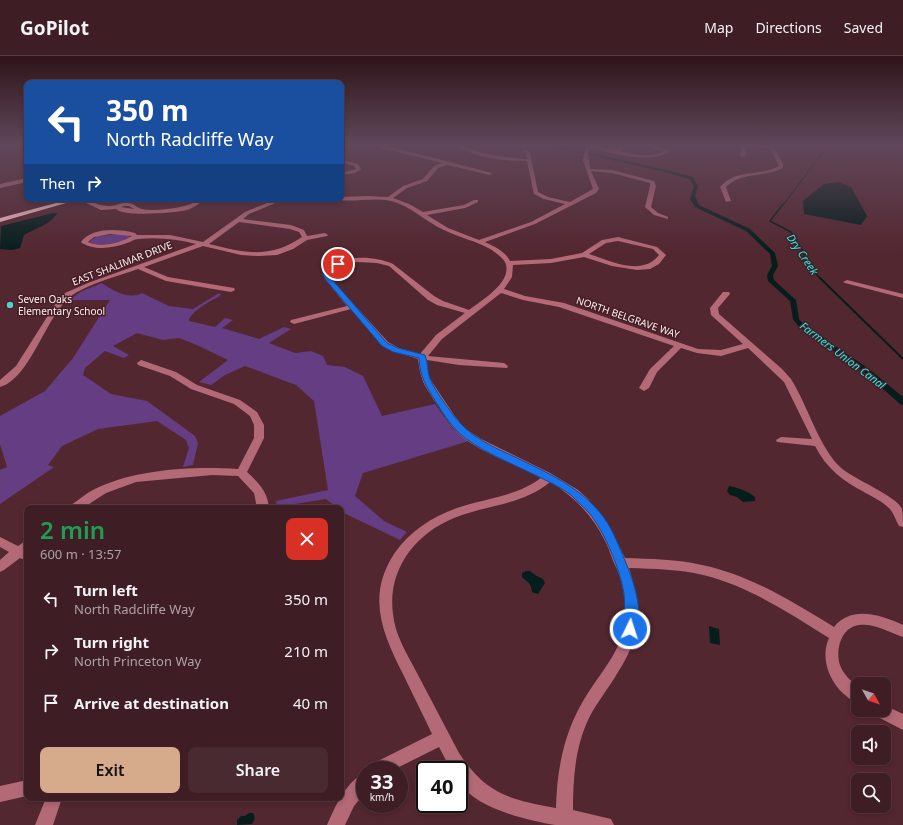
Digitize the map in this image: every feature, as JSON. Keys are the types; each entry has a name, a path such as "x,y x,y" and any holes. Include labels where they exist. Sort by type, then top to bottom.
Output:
{"main road":[{"path":"0,220 66,202"}],"street":[{"path":"389,199 405,187 425,180"},
{"path":"533,180 536,193 546,198 570,204"},
{"path":"481,241 533,223 594,192 596,189 593,180"},
{"path":"646,180 652,182 654,186 648,202 648,207 656,214 666,218"},
{"path":"728,201 723,187 730,180"},
{"path":"0,186 24,181"},
{"path":"344,199 389,199 401,202 446,228 481,241 499,252 509,263 509,276 500,290 435,341 422,357 427,380 450,418 462,430 483,445 549,477 574,492 594,511 607,532 620,563 630,594 632,613 630,629 620,659 587,707 576,729 569,753 565,777 564,821"},
{"path":"421,214 465,206 476,201"},
{"path":"89,203 101,208 117,207 133,202"},
{"path":"117,207 123,211 186,208 198,204 200,202"},
{"name":"EAST SHALIMAR DRIVE","path":"0,384 19,368 63,299 84,287 212,240 251,211 274,202"},
{"path":"130,204 139,210"},
{"path":"186,208 190,215"},
{"path":"238,220 291,227 302,232 305,238"},
{"path":"135,237 133,234 127,233 103,234 90,237 84,242 91,246 116,244 128,241 135,237 168,236 236,252 267,253 291,248 305,238 325,235"},
{"path":"509,263 551,261 584,254 604,241 618,239 655,248 663,255 651,266 638,269 626,267 584,254"},
{"path":"471,313 435,301 391,264 383,261 364,260 344,263 331,267 326,272 327,278 385,344 396,350 422,357 504,366"},
{"path":"139,267 166,279 231,290"},
{"path":"847,282 903,296"},
{"name":"NORTH BELGRAVE WAY","path":"500,290 523,298 561,305 697,351 714,354 728,352 749,345"},
{"path":"726,294 714,308 715,315 788,381 825,456 836,469 852,481 883,498 896,508 903,523"},
{"path":"294,322 352,307"},
{"path":"644,388 653,371 679,345"},
{"path":"141,362 173,374 194,387 237,402 254,414 259,425 259,438 241,473"},
{"path":"781,440 818,443"},
{"path":"80,505 102,490 135,478 212,471 241,473 259,490 262,497 262,505"},
{"path":"549,477 530,492 461,510 432,523 411,539 394,563 388,580 385,598 386,615 393,640 442,737 462,773 473,785 486,795 501,803 517,808 564,821 605,825"},
{"path":"0,542 24,551"},
{"path":"0,566 24,551"},
{"path":"620,563 679,566 724,576 749,585 772,596 837,636"},
{"path":"851,690 846,686 833,665 832,648 844,624 858,619 876,620 903,632"},
{"path":"891,716 903,722"},
{"path":"393,761 442,737"},
{"path":"0,794 24,789"},
{"path":"336,825 348,800 356,791"},
{"path":"44,825 53,801"}],"shaded area":[{"path":"122,234 129,235 130,238 115,243 93,244 89,242 97,236"},
{"path":"102,283 121,294 132,296 142,293 169,306 193,309 219,293 221,295 193,313 189,321 215,327 225,318 233,320 222,328 259,339 284,327 291,329 269,343 295,353 311,351 323,356 327,365 345,367 363,376 382,416 435,404 453,429 469,441 363,473 355,496 384,521 407,532 400,540 344,513 344,505 333,505 326,499 289,505 277,505 276,501 328,490 314,401 296,385 245,366 225,375 211,385 199,382 228,360 179,338 163,340 137,333 113,346 129,355 124,358 105,351 85,368 83,375 111,394 147,401 195,436 198,443 193,465 183,467 189,448 186,440 157,421 98,429 62,446 48,465 54,467 0,504 0,470 7,467 0,444 0,416 45,391 73,358 110,300 70,300 80,292"}],"water":[{"path":"839,182 851,187 867,216 861,225 804,214 803,201 824,184"},
{"path":"57,213 55,217 42,226 24,235 20,248 12,250 0,249 1,226"},
{"path":"729,486 750,493 755,497 755,501 743,502 737,497 730,495 727,491"},
{"path":"530,571 543,579 545,583 538,594 532,592 530,584 522,577 522,573"},
{"path":"709,626 719,629 720,645 710,643"},
{"path":"249,813 253,813 254,816 252,824 237,825 237,820 241,816 245,816"}],"waterway":[{"name":"Farmers Union Canal","path":"692,180 696,186 692,196 693,201 697,206 748,230 773,254 775,266 770,275 771,281 793,300 796,319 800,325 879,380 903,402"},
{"name":"Dry Creek","path":"783,205 802,180"},
{"name":"Dry Creek","path":"783,204 770,221 791,232 820,278"},
{"name":"Dry Creek","path":"820,278 903,359"}],"place":[{"name":"Seven Oaks Elementary School","path":"10,305"}],"route":[{"path":"338,264 328,270 326,275 327,278 385,344 396,350 422,357 425,376 454,423 470,437 483,445 549,477 574,492 594,511 607,532 627,579 632,613 630,629"}]}
